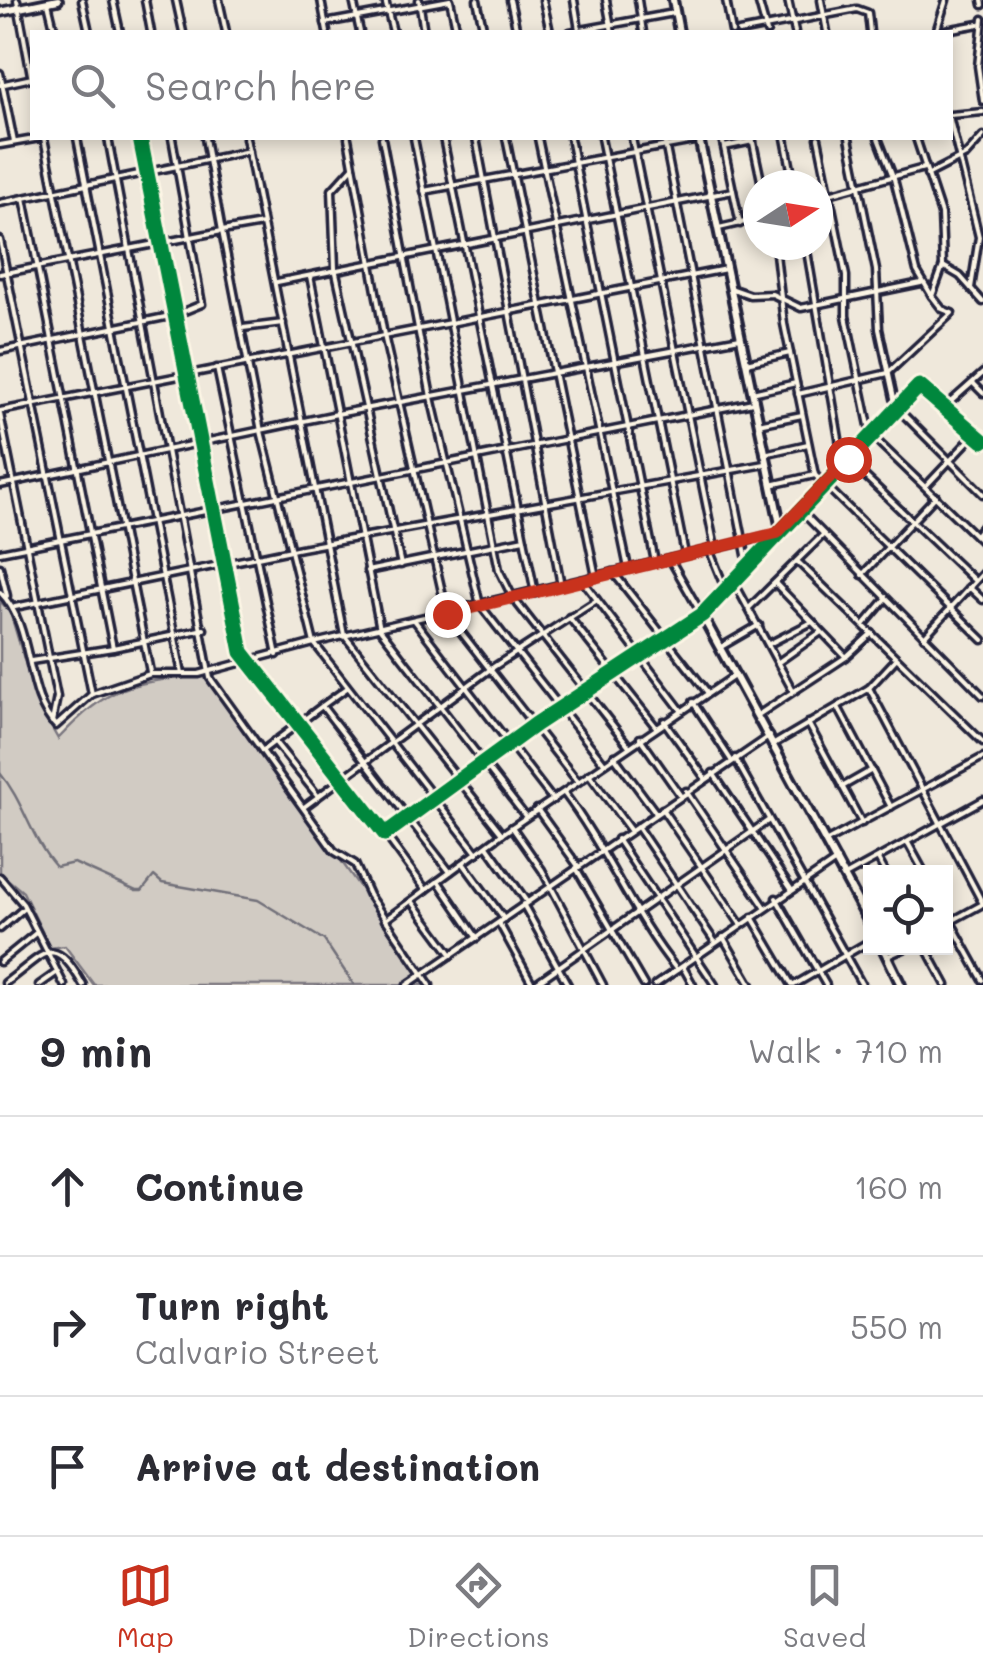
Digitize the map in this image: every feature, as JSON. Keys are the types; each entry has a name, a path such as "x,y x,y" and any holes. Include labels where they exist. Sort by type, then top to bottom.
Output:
{"street":[{"path":"82,0 88,30"},
{"path":"114,0 120,30"},
{"path":"145,0 152,30"},
{"path":"176,0 183,30"},
{"path":"219,0 226,30"},
{"path":"321,0 327,30"},
{"path":"353,0 360,30"},
{"path":"385,0 392,30"},
{"path":"325,23 450,0 457,30"},
{"path":"477,0 484,30"},
{"path":"510,0 517,30"},
{"path":"543,0 550,30"},
{"path":"574,0 580,30"},
{"path":"606,0 612,30"},
{"path":"638,0 644,30"},
{"path":"673,0 680,30"},
{"path":"726,0 732,30"},
{"path":"758,0 766,30 864,11"},
{"path":"788,0 794,30"},
{"path":"821,0 827,30"},
{"path":"866,0 864,11 869,30"},
{"path":"937,30 946,0"},
{"path":"0,12 18,4 53,1 55,30"},
{"path":"419,3 424,30"},
{"path":"18,4 30,68"},
{"path":"588,30 676,13"},
{"path":"944,30 982,21 978,66 983,101"},
{"path":"0,73 14,142"},
{"path":"1,85 30,79"},
{"path":"953,117 983,112"},
{"path":"953,130 979,237 971,288"},
{"path":"927,176 960,159 983,136"},
{"path":"0,144 30,140"},
{"path":"43,140 97,394 150,674"},
{"path":"77,140 182,674"},
{"path":"108,140 194,572 210,678 334,851 355,864 386,920 430,985"},
{"path":"140,140 238,641 248,662 426,890"},
{"path":"0,350 175,315 204,301 172,140"},
{"path":"204,140 261,430 314,642 477,853"},
{"path":"246,140 344,636 502,834"},
{"path":"348,140 398,403 447,614 578,782"},
{"path":"382,140 430,398 480,605 604,763"},
{"path":"414,140 499,570 513,598 629,746"},
{"path":"443,140 535,593"},
{"path":"476,140 561,586"},
{"path":"506,140 596,577"},
{"path":"538,140 628,568"},
{"path":"570,140 656,562"},
{"path":"601,140 686,555"},
{"path":"632,140 712,548 726,591"},
{"path":"664,140 748,566"},
{"path":"424,191 694,140"},
{"path":"699,140 779,531"},
{"path":"722,140 740,224"},
{"path":"724,146 749,140"},
{"path":"753,140 759,170"},
{"path":"785,140 791,170"},
{"path":"818,140 825,170"},
{"path":"849,140 876,270 876,292 896,407 983,494"},
{"path":"798,394 888,373 952,313 942,309 921,283 894,179 879,140"},
{"path":"917,140 940,210 943,266 932,296"},
{"path":"0,203 249,151"},
{"path":"353,167 332,190 336,268 401,565"},
{"path":"833,193 924,168"},
{"path":"275,282 733,191"},
{"path":"24,198 114,648"},
{"path":"833,214 858,380 871,435 983,542"},
{"path":"718,228 743,223"},
{"path":"3,273 262,224"},
{"path":"0,240 3,273 92,694"},
{"path":"777,260 790,353 815,475 983,640"},
{"path":"808,260 845,461 975,581"},
{"path":"943,266 983,302"},
{"path":"52,723 58,704 0,412 478,314 726,269"},
{"path":"310,276 380,629 486,760 526,817"},
{"path":"730,288 750,294 772,294 792,307 814,306 921,283"},
{"path":"241,328 283,323"},
{"path":"0,485 337,414 741,337"},
{"path":"746,362 790,353"},
{"path":"217,368 276,654"},
{"path":"946,406 983,373"},
{"path":"972,382 983,393"},
{"path":"0,552 719,408 796,383"},
{"path":"384,834 536,724 702,614 920,385 983,441"},
{"path":"758,425 802,415"},
{"path":"926,486 976,434"},
{"path":"762,454 808,444"},
{"path":"15,607 225,567 325,543 764,464"},
{"path":"770,485 815,475"},
{"path":"862,575 936,496"},
{"path":"799,509 983,696"},
{"path":"975,535 983,526"},
{"path":"52,723 62,724 92,694 150,674 211,671 314,642 535,593 779,531"},
{"path":"750,608 823,535"},
{"path":"367,571 524,539"},
{"path":"670,559 863,911"},
{"path":"797,560 983,742"},
{"path":"0,567 8,599"},
{"path":"613,572 708,693"},
{"path":"924,637 983,573"},
{"path":"582,580 680,710"},
{"path":"734,582 794,691"},
{"path":"775,583 846,658"},
{"path":"970,587 983,600"},
{"path":"0,592 15,607 52,723"},
{"path":"304,806 492,668 597,600"},
{"path":"864,625 885,600"},
{"path":"569,617 656,727"},
{"path":"414,620 552,800"},
{"path":"769,644 812,622"},
{"path":"721,648 759,625"},
{"path":"31,661 204,629"},
{"path":"778,662 822,632"},
{"path":"758,714 846,658 872,633"},
{"path":"407,985 733,759 808,724 869,688 897,658"},
{"path":"386,920 537,809 736,674"},
{"path":"262,752 348,688"},
{"path":"869,688 983,904 953,920"},
{"path":"692,702 733,759 862,985"},
{"path":"322,706 450,872"},
{"path":"838,707 892,807"},
{"path":"664,721 706,778"},
{"path":"808,724 862,823"},
{"path":"640,738 728,849 765,907"},
{"path":"274,741 318,796"},
{"path":"614,756 656,813"},
{"path":"827,840 983,757"},
{"path":"842,787 872,770"},
{"path":"712,773 791,889"},
{"path":"588,774 630,830"},
{"path":"564,792 603,849 636,910 693,985"},
{"path":"845,876 983,800"},
{"path":"537,809 577,867 608,930 644,985"},
{"path":"662,809 741,925"},
{"path":"463,863 502,921 533,985 769,820"},
{"path":"637,826 715,942"},
{"path":"512,827 552,886 603,985"},
{"path":"617,839 715,985"},
{"path":"908,843 920,865"},
{"path":"487,846 525,903 568,985"},
{"path":"878,859 882,865"},
{"path":"655,985 776,898 838,860"},
{"path":"1,880 25,908 64,985"},
{"path":"438,881 477,938"},
{"path":"776,898 826,985"},
{"path":"412,900 452,955"},
{"path":"0,929 25,908"},
{"path":"752,917 793,985 863,945"},
{"path":"953,931 983,980"},
{"path":"0,962 37,932"},
{"path":"724,937 751,985"},
{"path":"0,975 6,984 48,952 67,956 83,985"},
{"path":"930,955 946,985"},
{"path":"888,956 901,985"},
{"path":"39,985 58,972"}],"shaded area":[{"path":"0,601 10,612 37,702 58,739 93,706 124,689 208,675 430,985 94,985 65,946 50,948 23,892 0,873"}],"waterway":[{"path":"0,773 56,867 74,863 136,891 142,891 154,876 162,883 258,900 324,940 354,985"}],"cycle path":[{"path":"140,140 242,652 385,834 536,724 702,615 919,386 983,441"}],"route":[{"path":"447,614 777,533 848,459"}]}
